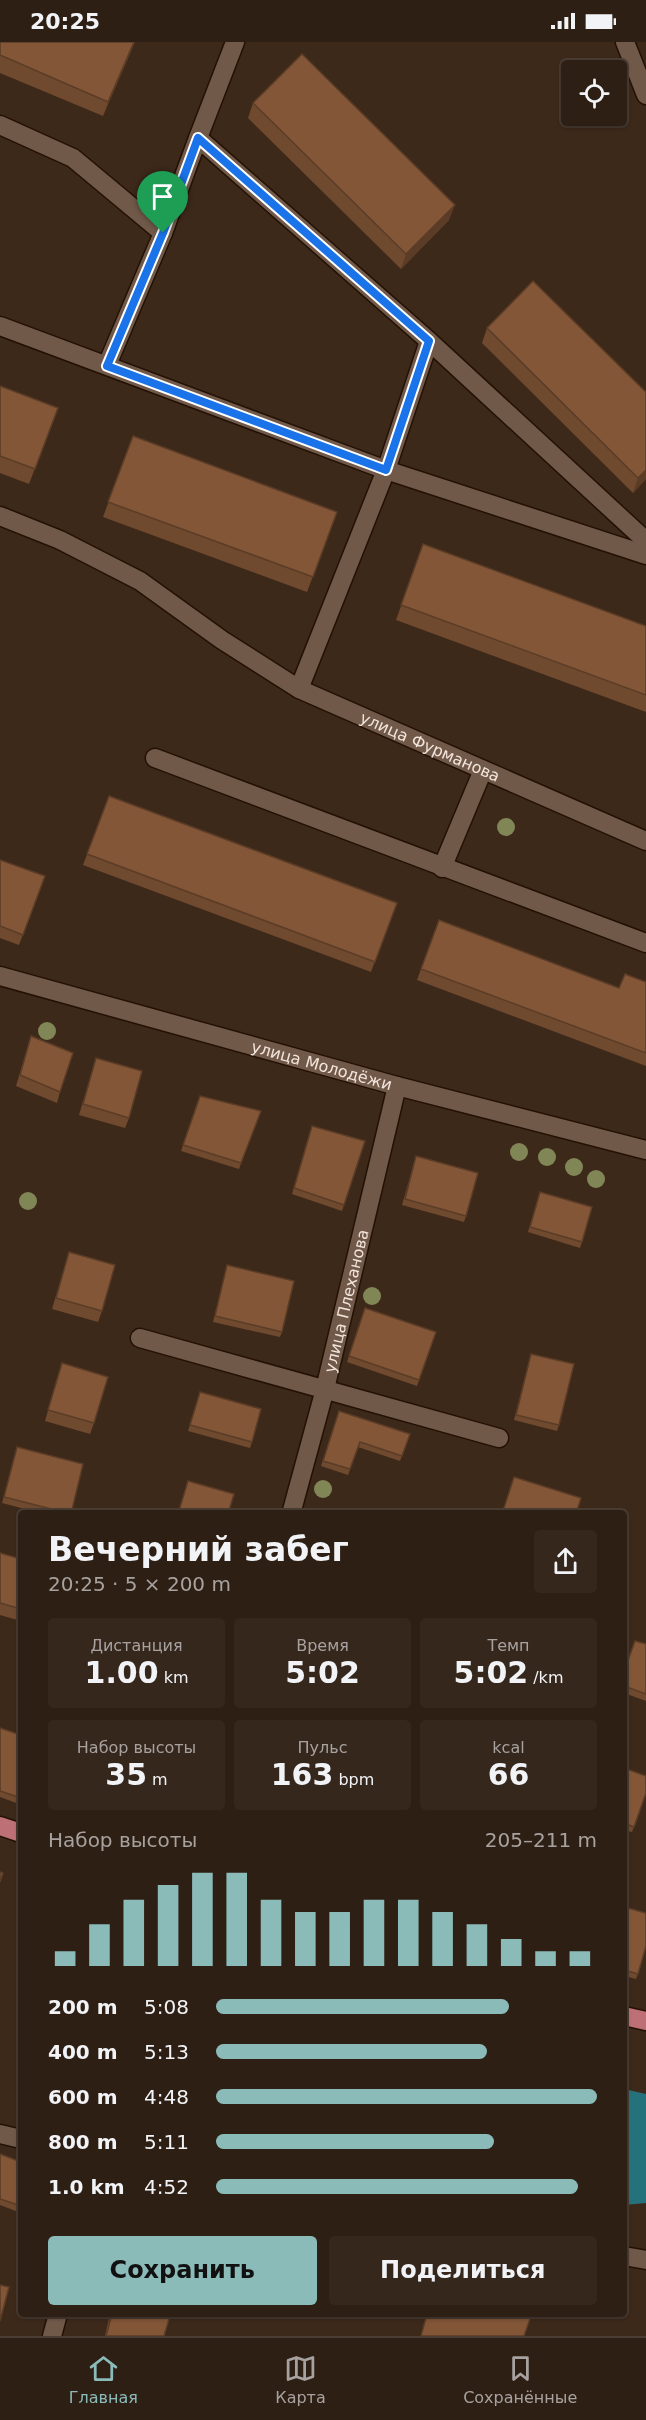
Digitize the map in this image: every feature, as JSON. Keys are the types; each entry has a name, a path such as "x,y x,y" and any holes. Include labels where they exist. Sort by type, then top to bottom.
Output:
{"main road":[{"path":"0,1826 18,1832"},
{"path":"627,2017 646,2021"}],"street":[{"path":"107,366 163,233 235,42"},
{"path":"625,42 646,95"},
{"path":"0,125 74,158 163,233"},
{"path":"198,138 429,341 646,541"},
{"path":"0,326 386,470 646,555"},
{"path":"299,689 386,470 429,341"},
{"name":"улица Фурманова","path":"0,516 60,540 141,581 222,640 299,689 646,841"},
{"path":"155,758 646,943"},
{"path":"442,868 483,770"},
{"name":"улица Молодёжи","path":"0,976 396,1086 646,1150"},
{"name":"улица Плеханова","path":"292,1510 325,1389 396,1086"},
{"path":"140,1338 499,1438"},
{"path":"0,2134 18,2138"},
{"path":"627,2257 646,2260"},
{"path":"52,2336 57,2317"}],"water":[{"path":"627,2090 646,2094 646,2203 627,2205"}],"building":[{"path":"0,42 134,42 108,102 0,55"},
{"path":"302,54 455,205 406,254 253,103"},
{"path":"533,281 646,392 646,470 638,478 487,328"},
{"path":"0,386 58,408 35,469 0,456"},
{"path":"133,436 337,512 313,577 108,502"},
{"path":"423,544 646,626 646,695 401,605"},
{"path":"109,796 397,903 375,962 87,854"},
{"path":"0,860 45,876 23,935 0,926"},
{"path":"439,920 619,988 625,974 646,982 646,1053 421,969"},
{"path":"31,1036 73,1053 60,1092 20,1075"},
{"path":"96,1058 142,1071 129,1118 83,1104"},
{"path":"200,1096 261,1111 241,1163 183,1145"},
{"path":"312,1126 365,1141 344,1205 294,1188"},
{"path":"416,1156 478,1173 466,1216 405,1199"},
{"path":"540,1192 592,1207 582,1242 530,1227"},
{"path":"69,1252 115,1265 102,1311 56,1298"},
{"path":"227,1265 294,1281 282,1332 215,1316"},
{"path":"365,1308 436,1332 419,1380 349,1356"},
{"path":"531,1354 574,1364 559,1425 516,1415"},
{"path":"62,1363 108,1377 94,1423 48,1410"},
{"path":"200,1392 261,1409 252,1442 190,1425"},
{"path":"339,1411 410,1434 402,1456 360,1442 350,1469 323,1461"},
{"path":"17,1447 83,1464 72,1510 55,1510 4,1497"},
{"path":"514,1477 581,1498 577,1510 503,1510"},
{"path":"188,1481 234,1494 229,1510 179,1510"},
{"path":"0,1553 18,1558 18,1608 0,1603"},
{"path":"635,1641 646,1644 646,1694 627,1687 627,1663"},
{"path":"0,1728 18,1734 18,1797 0,1791"},
{"path":"627,1769 646,1776 646,1793 634,1827 627,1824"},
{"path":"627,1908 646,1913 646,1946 638,1974 627,1971"},
{"path":"0,2154 18,2161 18,2205 0,2199"},
{"path":"0,2285 9,2287 0,2321"},
{"path":"111,2317 165,2317 169,2319 164,2336 106,2336"},
{"path":"426,2317 531,2317 524,2336 421,2336"}],"route":[{"path":"198,138 429,341 386,470 107,366 163,233 198,138"}]}
